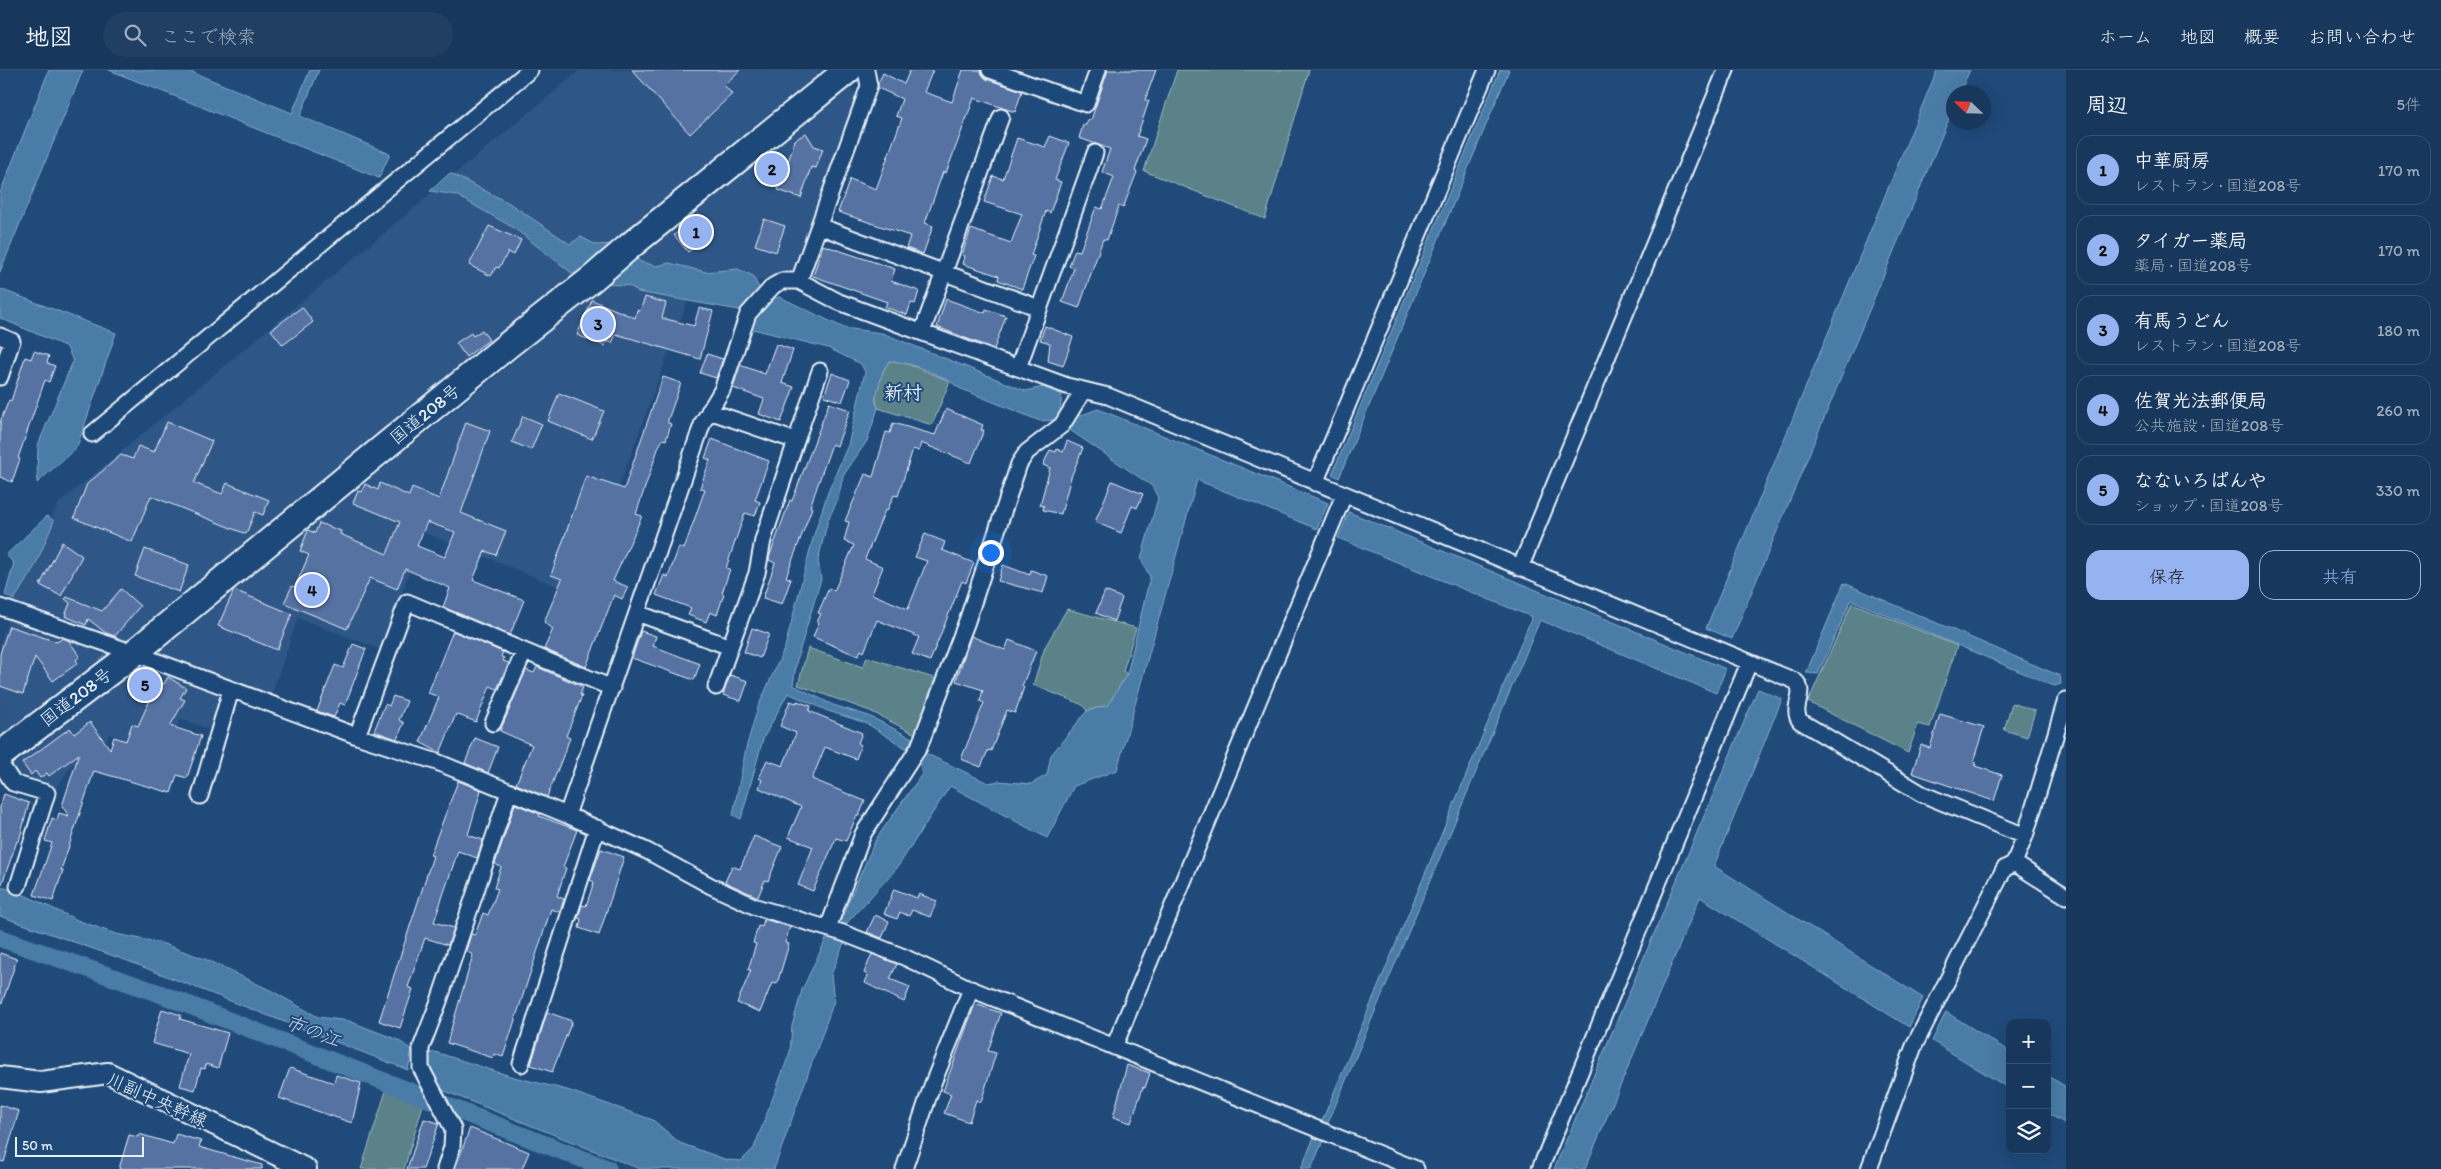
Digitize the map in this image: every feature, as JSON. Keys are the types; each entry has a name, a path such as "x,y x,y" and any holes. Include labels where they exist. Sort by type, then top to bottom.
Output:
{"highway":[{"name":"国道208号","path":"0,755 134,653 508,345 593,278 631,244 848,70"}],"street":[{"path":"92,434 530,70"},
{"path":"799,282 869,86 866,70"},
{"path":"990,70 1086,104 1098,70"},
{"path":"1315,483 1487,70"},
{"path":"1520,568 1726,70"},
{"path":"922,332 1001,117"},
{"path":"1018,368 1095,153"},
{"path":"819,226 1039,308"},
{"path":"567,814 703,422 722,390 748,314 773,286 782,281 799,282 840,302 1018,368 1108,396 1795,681 1801,686 1795,707 1796,715 1800,721 1922,794 2025,836"},
{"path":"0,336 12,341 0,377"},
{"path":"716,687 757,573 763,540 820,371"},
{"path":"835,930 863,834 916,751 967,621 1019,464 1027,452 1062,425 1084,390"},
{"path":"709,411 796,441"},
{"path":"1114,1047 1344,495"},
{"path":"357,736 407,602 612,688"},
{"path":"0,607 134,653 357,736 437,762 567,814 648,851 711,886 756,907 835,930 904,957 971,989 1416,1169"},
{"path":"637,613 730,647"},
{"path":"493,724 524,652"},
{"path":"1540,1169 1750,663"},
{"path":"200,796 231,690"},
{"path":"1869,1169 1914,1046 2004,869 2014,864 2025,836 2066,700"},
{"path":"0,763 13,783 47,793 18,886"},
{"path":"445,1169 452,1147 453,1129 421,1068 421,1048 439,1001 509,792"},
{"path":"521,1064 597,828"},
{"path":"2014,864 2066,896"},
{"path":"904,1169 933,1083 971,989"},
{"name":"川副中央幹線","path":"0,1077 41,1082 108,1073 306,1169"}],"shaded area":[{"path":"580,70 826,70 130,646 10,603 58,504"},
{"path":"849,87 861,96 796,276 692,289 579,595 423,532 382,650 298,618 266,711 237,701 226,735 180,719 167,758 109,734 97,769 73,764 56,788 20,777 12,766 471,397 632,262"},
{"path":"11,611 120,650 0,741 0,644"}],"green space":[{"path":"1177,70 1309,70 1265,219 1144,171"},
{"path":"889,361 900,361 950,381 932,425 878,408 876,402 877,390 880,378"},
{"path":"1852,603 1957,646 1930,727 1918,724 1908,753 1808,702"},
{"path":"1067,609 1136,628 1123,671 1127,674 1108,705 1087,711 1083,705 1033,685 1045,647"},
{"path":"808,648 863,667 867,657 940,680 917,735 870,711 798,685"},
{"path":"2012,703 2035,711 2027,737 2004,730"},
{"path":"386,1091 423,1105 404,1169 361,1169"}],"water":[{"path":"49,70 83,70 0,272 0,193"},
{"path":"109,70 187,70 292,113 310,70 319,70 300,116 390,154 379,178"},
{"path":"1500,70 1509,70 1339,478 1332,474"},
{"path":"1937,70 1970,70 1963,85 1946,85 1946,126 1732,639 1706,628"},
{"path":"450,173 509,203 570,244 581,237 596,245 615,244 641,262 657,266 669,263 706,272 738,269 753,276 758,286 772,299 780,297 844,328 882,333 1026,391 1043,387 1062,395 1060,410 1076,417 1098,409 1328,503 1317,529 1197,480 1117,770 1074,786 1047,838 950,786 897,868 845,925 840,921 876,839 922,774 919,759 923,752 988,783 999,781 1031,784 1047,775 1051,755 1087,711 1108,705 1127,674 1150,577 1141,559 1158,498 1152,486 1055,420 1040,421 959,388 944,378 926,370 906,363 889,361 883,371 875,400 878,408 867,441 843,476 838,499 828,520 818,560 821,579 797,659 793,685 833,705 869,716 912,738 907,749 866,723 828,711 788,693 763,739 741,819 733,815 746,748 758,707 785,647 813,538 828,492 848,445 865,372 861,364 828,348 753,329 752,321 739,310 638,292 631,287 608,283 582,271 573,274 514,228 456,195 430,191"},
{"path":"0,289 116,333 77,447 37,483 38,445 73,361 67,347 0,318"},
{"path":"1349,512 1726,669 1716,693 1540,620 1328,1123 1322,1121 1532,617 1338,538"},
{"path":"47,516 54,521 35,566 14,600 5,595 14,563 6,555"},
{"path":"1844,583 2060,676 2061,684 2054,686 1851,600 1818,674 1806,673"},
{"path":"1758,689 1782,699 1714,866 1923,998 1909,1027 1700,897 1585,1169 1554,1169"},
{"path":"0,887 16,891 77,920 116,934 161,943 205,959 272,991 318,1017 349,1021 398,1040 412,1050 408,1070 125,960 0,916"},
{"path":"838,936 845,940 831,975 834,1001 774,1169 640,1169 442,1090 428,1066 429,1054 435,1052 510,1076 567,1090 653,1120 680,1143 727,1160 741,1161 754,1148 790,1052 792,1026 802,990 827,937"},
{"path":"1946,1012 2006,1050 2006,1087 1932,1041"},
{"path":"2051,1078 2066,1087 2066,1124 2051,1115"},
{"path":"1314,1137 1323,1141 1311,1169 1301,1169"}],"building":[{"path":"632,70 740,70 724,85 732,94 690,134"},
{"path":"910,70 933,70 924,92 952,102 963,70 981,70 986,79 1022,91 1015,112 974,98 946,173 943,172 925,223 933,226 923,254 906,248 910,236 838,212 850,179 876,189 902,118 896,116 902,99 878,88 878,83 883,73 904,84"},
{"path":"1108,70 1156,70 1145,100 1149,101 1137,136 1146,139 1135,171 1137,172 1123,208 1119,206 1107,240 1103,239 1079,308 1062,302 1074,268 1069,266 1075,250 1080,251 1096,207 1102,209 1114,177 1102,172 1110,149 1079,138 1083,125 1086,125 1088,119 1091,120"},
{"path":"806,133 814,146 823,149 816,168 811,167 801,198 778,190 781,181 762,175 767,159 787,165 795,140"},
{"path":"1050,136 1069,143 1055,180 1061,182 1050,213 1046,211 1031,255 1034,256 1022,289 998,280 999,276 963,264 965,256 962,255 971,229 1011,243 1022,214 984,202 993,176 1003,179 1017,138 1045,147"},
{"path":"698,215 712,232 688,252 674,235"},
{"path":"764,219 785,226 776,252 755,245"},
{"path":"489,226 521,240 514,255 508,252 499,268 496,267 491,276 469,265"},
{"path":"823,245 895,269 891,281 919,291 915,304 911,303 907,315 885,307 887,302 813,276"},
{"path":"645,297 666,303 662,318 694,326 699,308 713,311 700,359 616,334 612,343 607,341 605,346 577,335 592,300 635,318 637,310 640,311"},
{"path":"946,299 985,313 986,309 1006,316 994,349 937,327"},
{"path":"302,307 313,322 283,345 271,330"},
{"path":"1045,326 1073,337 1063,366 1048,361 1050,343 1040,340"},
{"path":"482,330 489,340 466,357 456,343 471,333 473,336"},
{"path":"776,344 793,350 782,383 794,387 781,422 759,414 764,399 733,388 740,365 765,374"},
{"path":"34,351 49,356 47,363 55,366 49,382 45,380 18,458 20,459 12,482 0,477 0,422 9,400 11,401 25,357 31,359"},
{"path":"707,354 723,359 716,378 700,373"},
{"path":"832,373 850,380 842,402 824,396"},
{"path":"663,377 681,383 668,420 668,423 671,424 666,440 663,439 659,446 636,514 642,516 613,581 628,587 622,599 614,595 586,667 544,649 553,629 544,622 562,579 551,575 586,476 624,489"},
{"path":"559,393 604,411 592,439 548,421"},
{"path":"829,403 850,410 837,446 832,444 810,507 812,508 786,577 791,579 782,604 763,598 775,563 769,560 769,558"},
{"path":"946,409 983,425 981,430 984,430 971,463 921,443 919,451 913,449 898,496 894,495 887,511 885,510 865,559 883,567 872,594 908,609 927,561 915,557 925,534 945,542 942,550 974,563 966,583 962,581 930,661 912,654 919,637 877,620 864,652 861,650 858,656 813,637 821,614 818,613 829,588 834,591 854,545 844,541 849,522 845,521 865,474 873,477 886,432 890,433 893,423 935,435"},
{"path":"523,416 542,424 531,450 512,442"},
{"path":"167,422 212,441 194,483 222,494 227,483 269,500 263,515 255,512 246,534 151,496 132,542 74,518 87,484 121,455 133,459 138,446 154,452"},
{"path":"466,422 490,431 461,513 506,531 496,555 485,551 473,580 524,600 510,635 443,607 450,588 405,569 397,589 370,578 347,629 284,603 292,586 295,587 309,555 300,551 308,530 315,533 319,523 341,531 340,534 387,554 400,522 353,503 358,491 362,492 365,484 378,490 380,483 409,496 412,488 439,499","holes":["427,522 455,532 445,557 417,546"]},
{"path":"712,439 769,461 755,500 760,502 755,516 745,513 726,568 730,569 717,615 710,612 706,622 688,615 691,608 656,595 664,575 668,577 679,547 684,549 705,489 700,488 710,460 705,458"},
{"path":"1067,441 1083,448 1071,477 1061,514 1043,510 1044,506 1040,505 1050,468 1043,465 1050,450 1056,452 1057,449 1063,452"},
{"path":"1112,481 1143,494 1137,508 1132,506 1121,533 1095,522"},
{"path":"62,542 82,556 61,596 40,585"},
{"path":"145,549 189,565 179,592 135,576"},
{"path":"1003,565 1030,575 1031,570 1048,576 1043,593 998,581"},
{"path":"121,589 140,606 115,636 106,633 88,619 86,625 65,616 70,603 65,599 67,597 102,611"},
{"path":"234,590 292,614 277,650 218,626"},
{"path":"1105,591 1122,598 1114,621 1096,613"},
{"path":"9,626 57,642 63,638 68,640 80,656 76,660 78,663 53,681 35,657 23,694 0,686 0,654"},
{"path":"752,628 769,634 760,658 744,652"},
{"path":"453,631 503,652 501,657 504,658 503,661 509,663 497,689 490,686 476,722 456,714 440,753 420,742 439,697 428,693"},
{"path":"641,631 656,636 653,646 700,664 694,680 632,658"},
{"path":"971,636 1005,650 1009,640 1036,651 1022,686 1024,687 1015,713 1007,710 991,751 988,750 981,767 961,759 984,703 980,701 983,690 956,681"},
{"path":"353,644 366,649 345,705 340,703 334,717 317,711 335,665 343,668"},
{"path":"537,667 583,687 580,695 582,696 566,736 570,738 547,797 516,784 532,745 500,731 526,670 534,673"},
{"path":"143,671 164,684 168,677 186,688 180,698 185,700 170,726 201,736 187,778 177,775 171,793 94,771 61,870 63,870 53,901 34,895 52,843 45,841 52,818 57,820 59,813 69,816 62,806 79,754 49,776 47,773 40,778 35,771 31,775 22,763 70,728 74,734 90,722 110,749 114,737 126,741 132,724 138,726 150,700 132,689"},
{"path":"730,675 748,681 741,701 723,695"},
{"path":"393,696 407,701 399,720 404,723 397,739 374,731 385,704 389,706"},
{"path":"790,701 797,703 797,701 811,706 809,711 862,733 858,743 861,745 856,759 825,747 812,779 865,801 846,841 836,838 813,891 798,885 813,847 788,837 801,807 759,788 762,780 759,778 767,760 783,766 796,733 780,726"},
{"path":"1940,714 1984,727 1973,762 1976,763 1975,766 2002,775 1994,801 1912,773 1921,745 1930,748"},
{"path":"475,738 498,747 488,773 465,763"},
{"path":"458,781 481,790 468,835 483,840 477,858 458,851 434,922 454,928 448,945 425,938 408,987 413,989 400,1028 379,1021 433,856 430,855"},
{"path":"4,794 29,803 19,841 17,841 2,884 0,883 0,807"},
{"path":"515,804 540,814 539,816 577,830 563,867 566,868 557,896 564,899 560,912 551,909 503,1057 494,1054 493,1058 447,1043 473,955 466,951 471,934 475,935 483,913 488,915 498,889 494,888 501,867 495,864"},
{"path":"754,836 782,847 768,881 765,880 758,897 725,882 732,866 740,869"},
{"path":"601,849 624,857 599,935 579,928 581,919 578,918 582,905 586,906 594,882 590,880"},
{"path":"894,889 917,898 919,894 937,901 930,917 912,910 909,916 900,912 897,919 884,914"},
{"path":"875,915 889,921 882,938 867,932"},
{"path":"764,919 790,927 785,943 789,944 777,984 772,983 760,1012 737,1003 751,970 748,970 756,944 753,943 758,926 762,927"},
{"path":"0,953 17,959 2,1003 0,1003"},
{"path":"872,954 897,964 890,979 910,987 904,1002 865,983 868,975 864,973"},
{"path":"975,1004 1001,1013 988,1051 996,1053 981,1102 976,1100 969,1122 944,1113 951,1094 943,1091"},
{"path":"162,1009 181,1015 180,1019 228,1033 218,1068 206,1064 205,1069 201,1068 195,1090 180,1086 189,1054 152,1043"},
{"path":"547,1012 572,1021 552,1072 531,1065"},
{"path":"1127,1065 1150,1073 1145,1088 1143,1087 1131,1123 1113,1117"},
{"path":"290,1068 334,1083 336,1075 361,1083 352,1123 279,1098"},
{"path":"0,1105 19,1111 4,1162 0,1161"},
{"path":"424,1119 439,1123 431,1147 423,1169 407,1169"},
{"path":"470,1128 529,1152 522,1169 455,1169"},
{"path":"139,1134 173,1144 176,1134 201,1141 199,1147 262,1165 262,1169 119,1169 129,1135 138,1137"}],"waterway":[{"name":"市の江","path":"0,938 158,993 608,1169"}],"place":[{"name":"タイガー薬局","path":"772,169"},
{"name":"中華厨房","path":"696,232"},
{"name":"有馬うどん","path":"598,324"},
{"name":"佐賀光法郵便局","path":"312,590"},
{"name":"なないろぱんや","path":"145,685"}],"district":[{"name":"新村","path":"903,392"}]}
